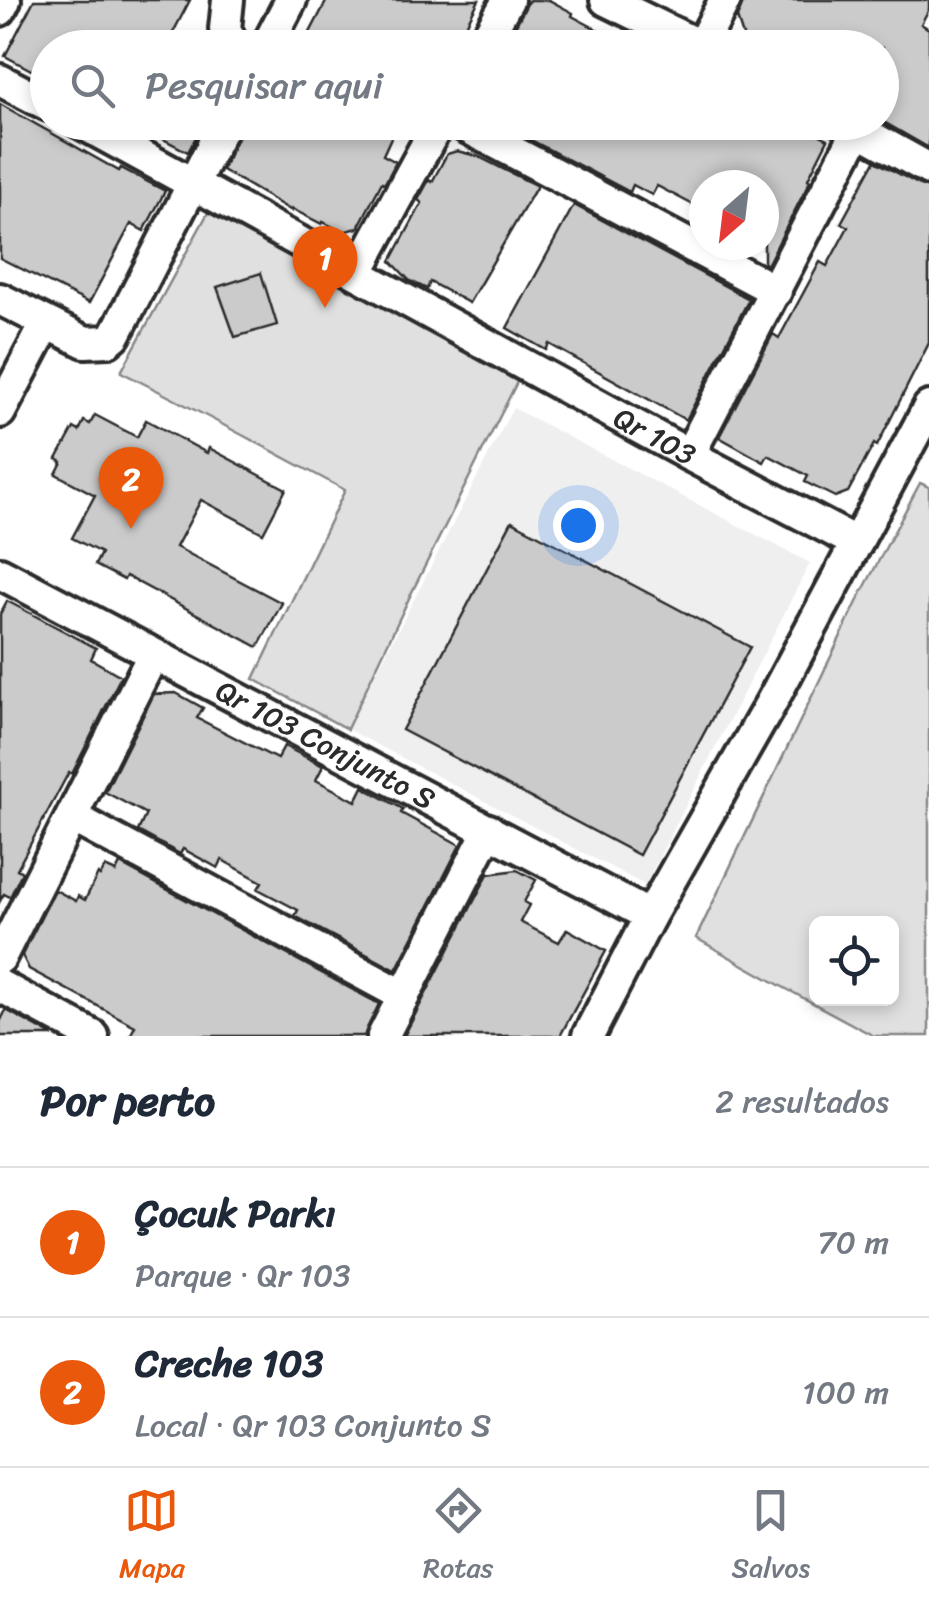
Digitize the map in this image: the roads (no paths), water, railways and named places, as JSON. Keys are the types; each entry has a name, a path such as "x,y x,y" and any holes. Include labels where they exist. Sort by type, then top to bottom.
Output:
{"street":[{"path":"0,10 5,0"},
{"path":"226,30 228,0"},
{"path":"275,30 291,0"},
{"path":"491,30 508,0"},
{"path":"606,0 668,30"},
{"path":"711,30 725,0"},
{"path":"0,80 30,96"},
{"name":"Qr 103","path":"113,140 856,544"},
{"path":"0,299 85,342 108,341 216,140"},
{"path":"356,272 430,140"},
{"path":"491,140 776,290"},
{"path":"689,456 776,290 845,140"},
{"path":"877,140 929,168"},
{"path":"0,412 46,324"},
{"path":"588,1036 929,407"},
{"name":"Qr 103 Conjunto S","path":"0,573 650,916"},
{"path":"0,958 153,655"},
{"path":"72,817 404,996"},
{"path":"383,1036 489,830"},
{"path":"0,986 93,1036"}],"place":[{"name":"Çocuk Parkı","path":"325,308"},
{"name":"Creche 103","path":"131,529"}]}
